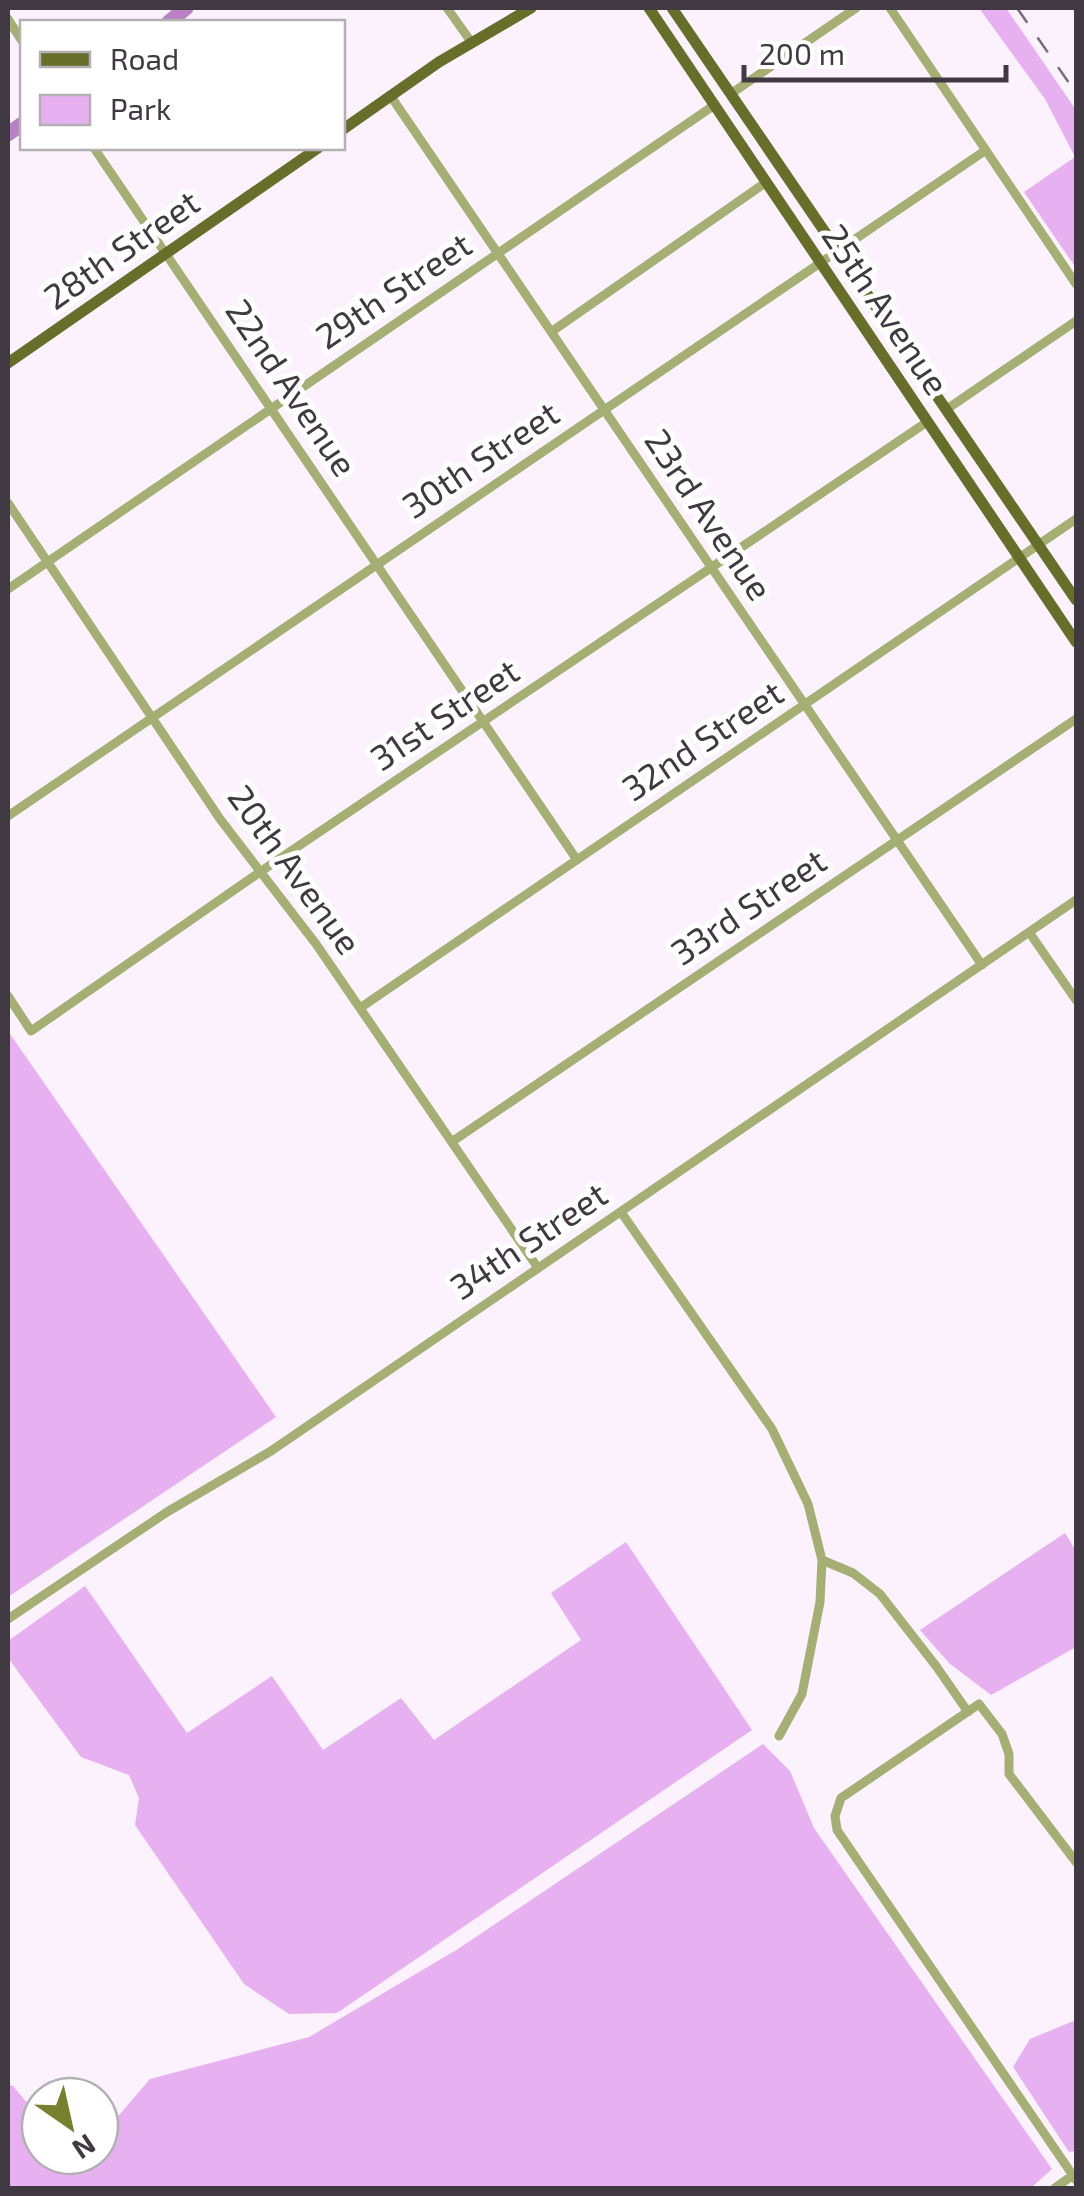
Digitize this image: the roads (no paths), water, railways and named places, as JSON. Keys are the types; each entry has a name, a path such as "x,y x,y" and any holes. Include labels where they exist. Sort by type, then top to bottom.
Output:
{"main road":[{"path":"345,128 390,95 531,8"},
{"name":"25th Avenue","path":"649,8 1076,642"},
{"name":"25th Avenue","path":"672,8 1076,600"},
{"name":"28th Street","path":"8,363 315,150"}],"street":[{"path":"447,8 472,43"},
{"path":"732,93 856,8"},
{"path":"890,8 1076,284"},
{"name":"23rd Avenue","path":"390,95 982,965"},
{"name":"29th Street","path":"8,589 713,106"},
{"name":"22nd Avenue","path":"95,150 577,860"},
{"name":"30th Street","path":"8,816 986,150"},
{"path":"551,332 766,183"},
{"path":"946,409 1076,321"},
{"name":"31st Street","path":"8,996 31,1032 260,872 927,422"},
{"name":"20th Avenue","path":"8,503 151,718 360,1008 538,1268"},
{"name":"32nd Street","path":"360,1008 1076,519"},
{"name":"33rd Street","path":"453,1141 1076,719"},
{"name":"34th Street","path":"8,1619 167,1512 271,1452 1076,900"},
{"path":"1029,932 1076,1000"},
{"path":"621,1212 772,1429 808,1504 822,1560 814,1645 802,1694 780,1736"},
{"path":"822,1560 853,1573 880,1594 968,1712"},
{"path":"1055,2188 1076,2176 838,1830 835,1816 841,1798 979,1704 1002,1734 1010,1774 1076,1862"}],"waterway":[{"path":"171,20 186,8"},
{"path":"8,134 20,125"}],"railway":[{"path":"1017,8 1076,93"}]}
